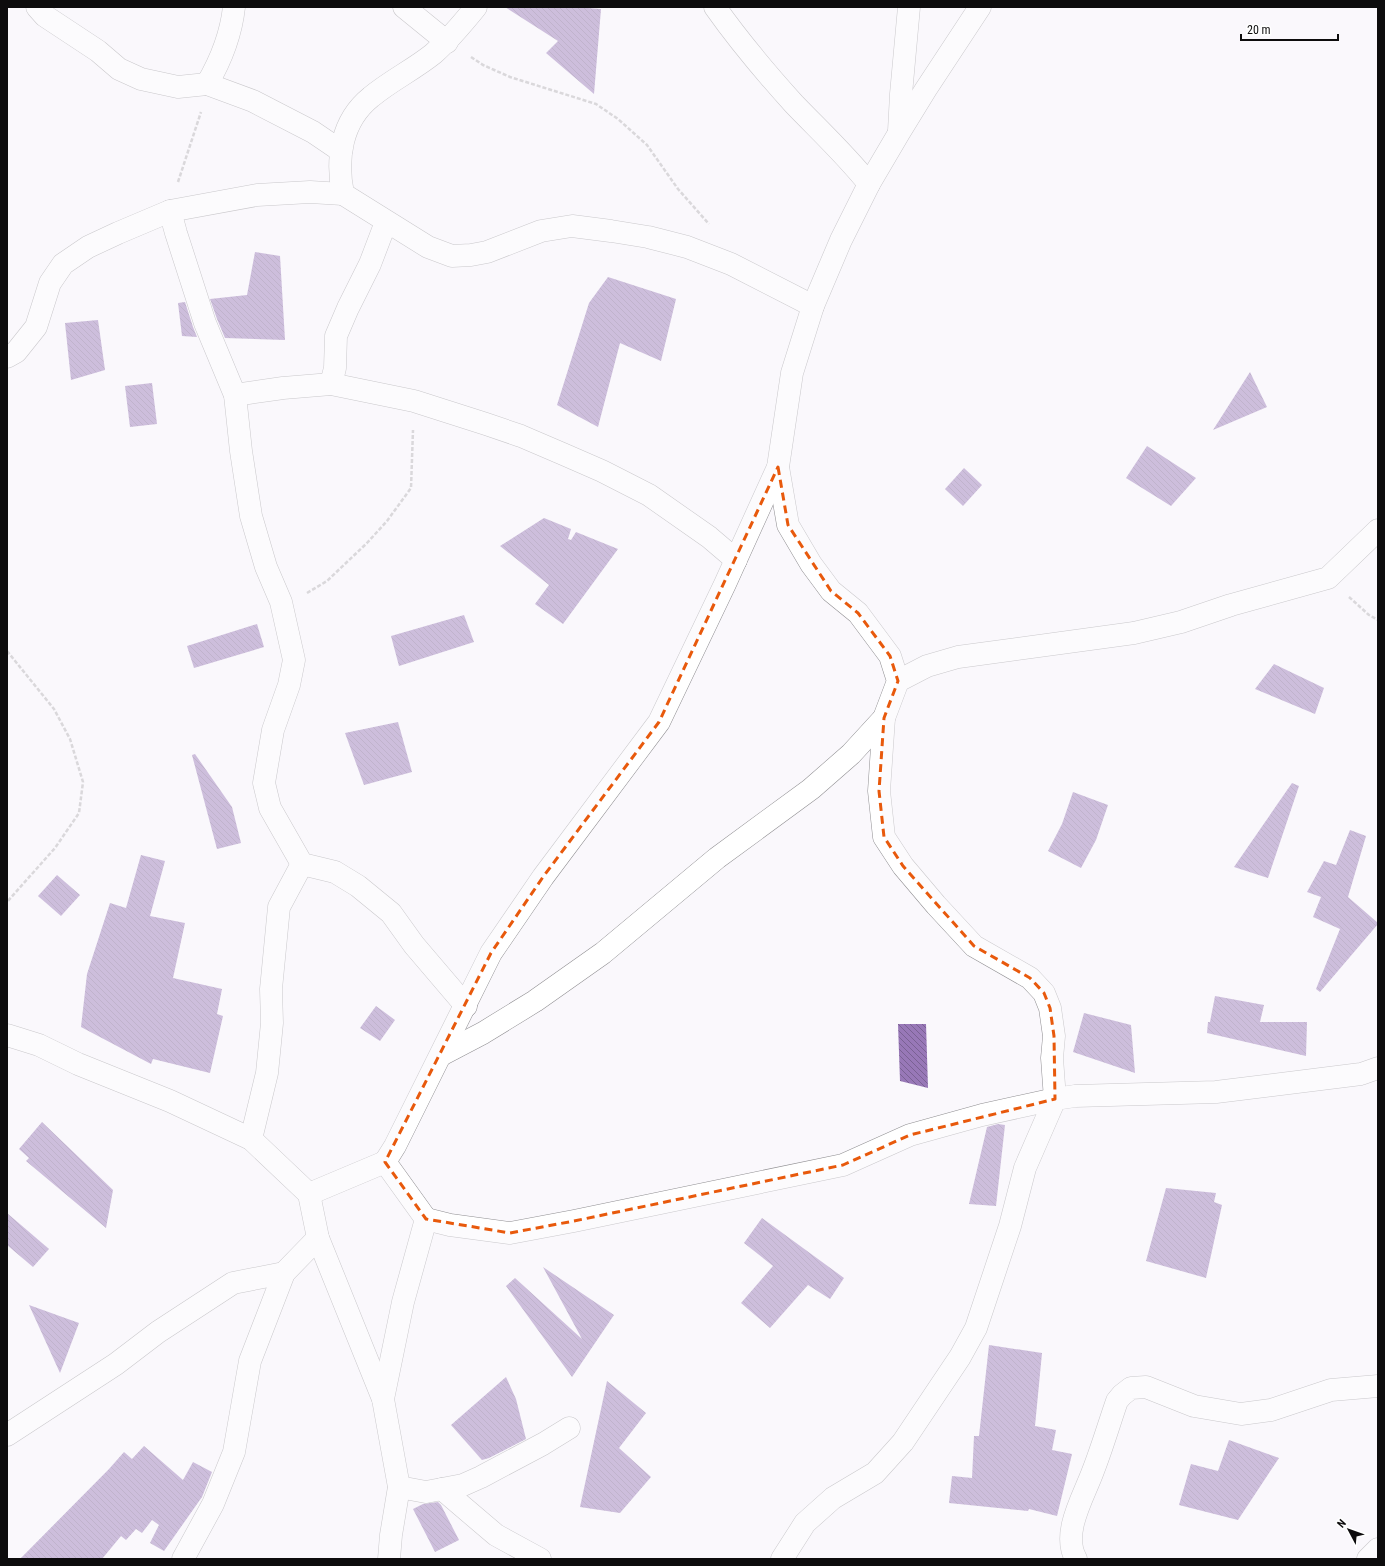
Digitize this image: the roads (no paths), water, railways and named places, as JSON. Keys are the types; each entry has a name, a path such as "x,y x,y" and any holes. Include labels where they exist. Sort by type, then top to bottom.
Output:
{"street":[{"path":"37,7 45,16 98,51 119,69 141,79 178,87 207,84 253,101 313,132 340,151"},
{"path":"207,84 218,65 229,36 234,7"},
{"path":"404,7 447,42"},
{"path":"343,194 339,176 340,151 346,130 356,113 369,98 447,42 476,7"},
{"path":"715,7 750,54 778,86 856,166 869,184"},
{"path":"899,133 901,87 909,7"},
{"path":"309,1194 385,1162 441,1056 491,953 543,877 659,722 736,560 778,467 792,373 813,306 841,240 869,184 899,133 980,7"},
{"path":"7,357 16,352 36,327 50,283 63,264 88,247 170,211 257,195 310,192 343,194 428,247 452,256 487,252 541,231 572,226 648,236 687,247 731,264 813,306"},
{"path":"170,211 204,324 235,395 241,451 251,516 266,567 281,602 294,660 289,685 273,730 264,783 270,808 302,864 336,872 358,886 391,913 414,945 466,1006"},
{"path":"331,384 335,368 336,336 370,264 386,222"},
{"path":"235,395 283,388 331,384 414,401 521,436 602,471 649,495 709,537 736,560"},
{"path":"778,467 788,525 811,564 831,591 858,613 890,656 898,681 884,718 879,791 884,837 902,866 974,946 1030,978 1044,993 1050,1008 1054,1036 1052,1058 1055,1099 1025,1168 1010,1226 976,1328 960,1357 903,1442 875,1473 833,1498 805,1522 782,1559"},
{"path":"898,681 927,666 958,657 1134,633 1181,622 1231,605 1328,578 1378,530"},
{"path":"441,1056 483,1033 535,1001 603,953 717,858 811,789 851,754 884,718"},
{"path":"251,1139 267,1073 272,1023 271,989 279,907 302,864"},
{"path":"7,1035 39,1045 78,1064 170,1101 251,1139 309,1194 318,1238 383,1399 399,1487 391,1535 389,1559"},
{"path":"385,1162 426,1219 450,1225 510,1233 843,1166 910,1134 982,1115 1055,1099 1076,1096 1216,1092 1361,1074 1378,1068"},
{"path":"383,1399 403,1302 426,1219"},
{"path":"183,1559 212,1504 234,1452 250,1361 284,1274 318,1238"},
{"path":"7,1435 116,1364 158,1332 233,1283 284,1274"},
{"path":"1076,1559 1073,1553 1071,1541 1074,1522 1080,1502 1094,1471 1117,1401 1131,1388 1146,1387 1194,1406 1241,1414 1271,1410 1331,1390 1378,1386"},
{"path":"399,1487 426,1492 463,1485 482,1477 569,1428"},
{"path":"442,1489 496,1535 540,1559"},
{"path":"1368,1559 1378,1549"}]}
